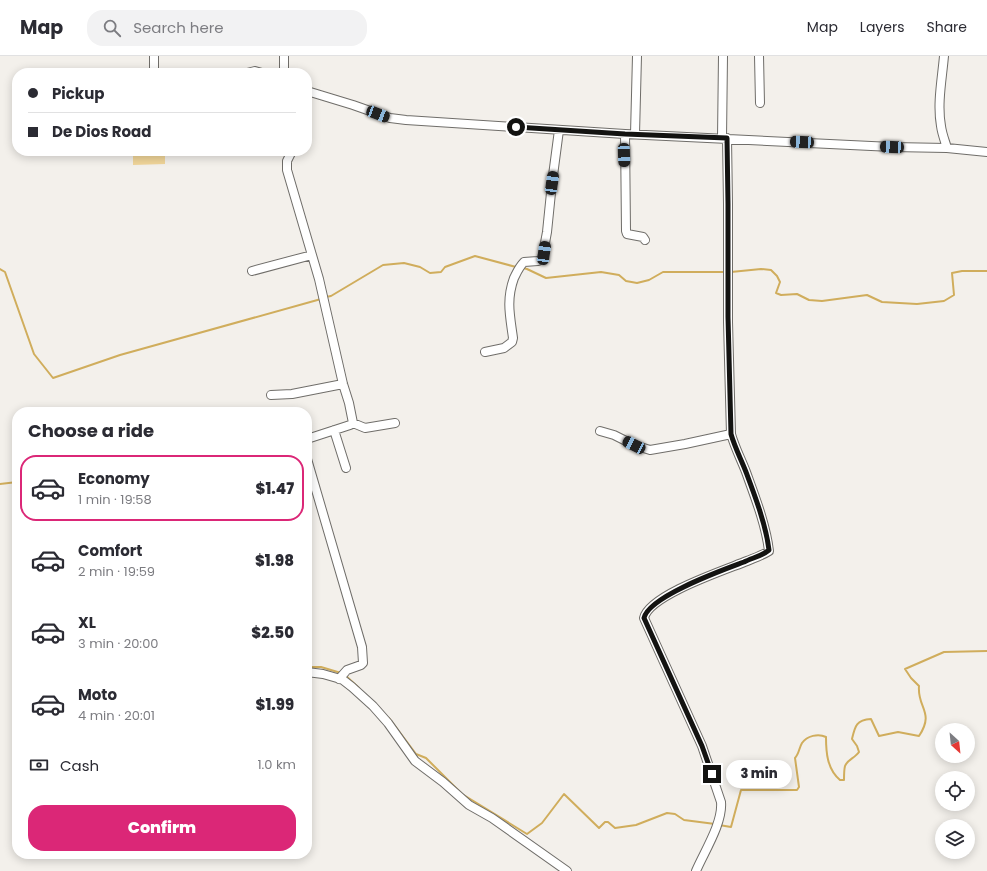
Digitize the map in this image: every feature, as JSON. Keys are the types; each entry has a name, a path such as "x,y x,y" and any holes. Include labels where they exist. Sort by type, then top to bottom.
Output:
{"street":[{"path":"154,56 154,68"},
{"path":"284,56 284,68"},
{"path":"635,134 636,56"},
{"path":"696,871 719,820 721,802 702,746 644,618 645,613 651,606 670,594 769,550 767,533 746,472 734,446 731,434 728,380 728,272 723,56"},
{"path":"760,56 760,103"},
{"path":"944,56 940,95 940,115 941,126 947,148"},
{"path":"312,93 390,118 625,134 892,147 947,148 987,152"},
{"path":"486,352 504,348 512,342 513,338 508,304 510,288 519,268 524,262 538,261 542,259 544,253 559,130"},
{"path":"625,134 626,231 628,234 643,237 645,240"},
{"path":"290,156 287,161 287,170 323,297 353,423"},
{"path":"252,271 312,255"},
{"path":"271,395 292,394 343,384"},
{"path":"312,437 353,423 365,428 395,423"},
{"path":"334,430 346,468"},
{"path":"600,431 614,435 634,445 650,450 731,434"},
{"path":"312,475 362,647 363,663 362,665 342,675 312,673"},
{"path":"342,675 388,723 415,761 469,805 492,818 567,871"}],"shaded area":[{"path":"133,156 165,156 165,164 133,165"}],"waterway":[{"path":"326,297 331,296 383,265 404,263 420,267 430,273 441,272 445,267 475,256 516,267"},
{"path":"523,268 546,278 601,272 619,275 626,281 637,283 649,280 663,272 727,272"},
{"path":"0,269 5,272 34,354 53,378 120,355 321,299"},
{"path":"731,272 761,269 771,270 780,282 776,293 781,295 797,294 809,300 822,301 867,295 882,302 917,304 944,301 954,295 952,273 962,271 987,271"},
{"path":"0,484 12,483"},
{"path":"719,825 731,827 741,790 797,790 799,787 795,758 802,743 810,737 816,735 826,737 828,760 832,771 840,780 844,780 844,769 846,764 859,752 852,739 855,727 859,722 871,719 879,736 898,732 919,736 924,728 926,715 920,700 919,686 905,669 944,652 987,651"},
{"path":"312,667 321,667 341,673"},
{"path":"345,675 359,688"},
{"path":"389,718 416,754 426,758 462,794 527,834 542,823 564,794 599,828 605,822 608,822 615,828 636,825 667,813 675,814 684,820 715,824"}],"route":[{"path":"516,127 625,134 727,138 728,380 731,434 734,446 746,472 767,533 769,550 766,553 670,594 651,606 645,613 644,618 679,692 712,774"}]}
